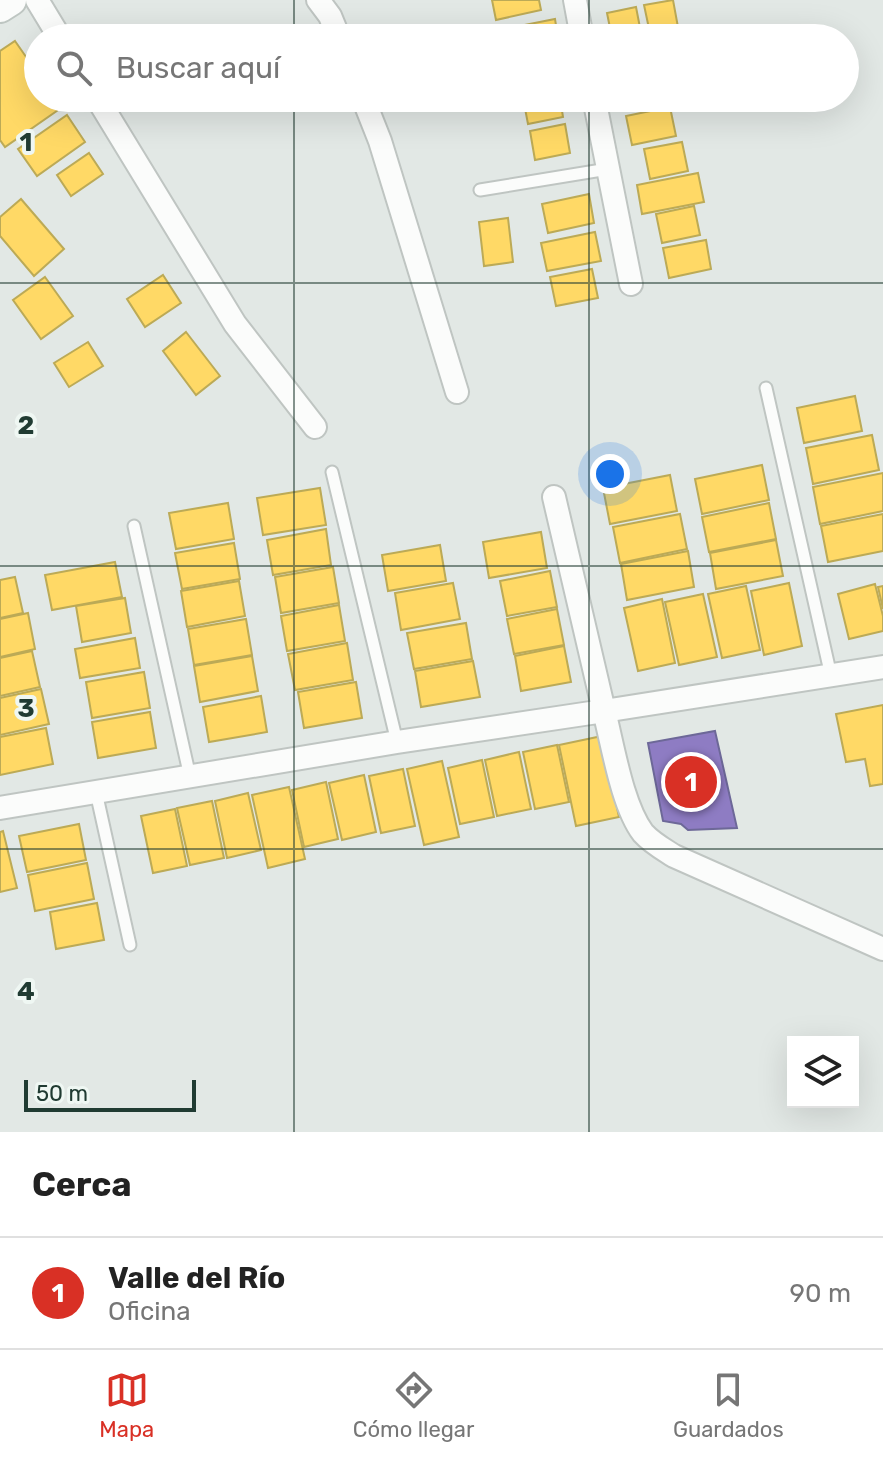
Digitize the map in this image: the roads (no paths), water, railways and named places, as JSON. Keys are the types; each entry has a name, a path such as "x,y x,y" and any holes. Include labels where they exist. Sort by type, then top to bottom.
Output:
{"main road":[{"path":"0,7 11,0"}],"street":[{"path":"37,0 52,24"},
{"path":"318,0 333,24"},
{"path":"575,0 579,24"},
{"path":"106,112 235,324 315,427"},
{"path":"369,112 457,392"},
{"path":"597,112 631,284"},
{"path":"554,497 604,711 633,816 645,835 658,847 883,949"},
{"path":"0,808 397,742 883,667"}],"lane":[{"path":"480,190 608,169"},
{"path":"766,388 831,676"},
{"path":"332,472 397,742"},
{"path":"134,526 190,777"},
{"path":"96,792 130,945"}],"place":[{"name":"Valle del Río","path":"691,782"}]}
